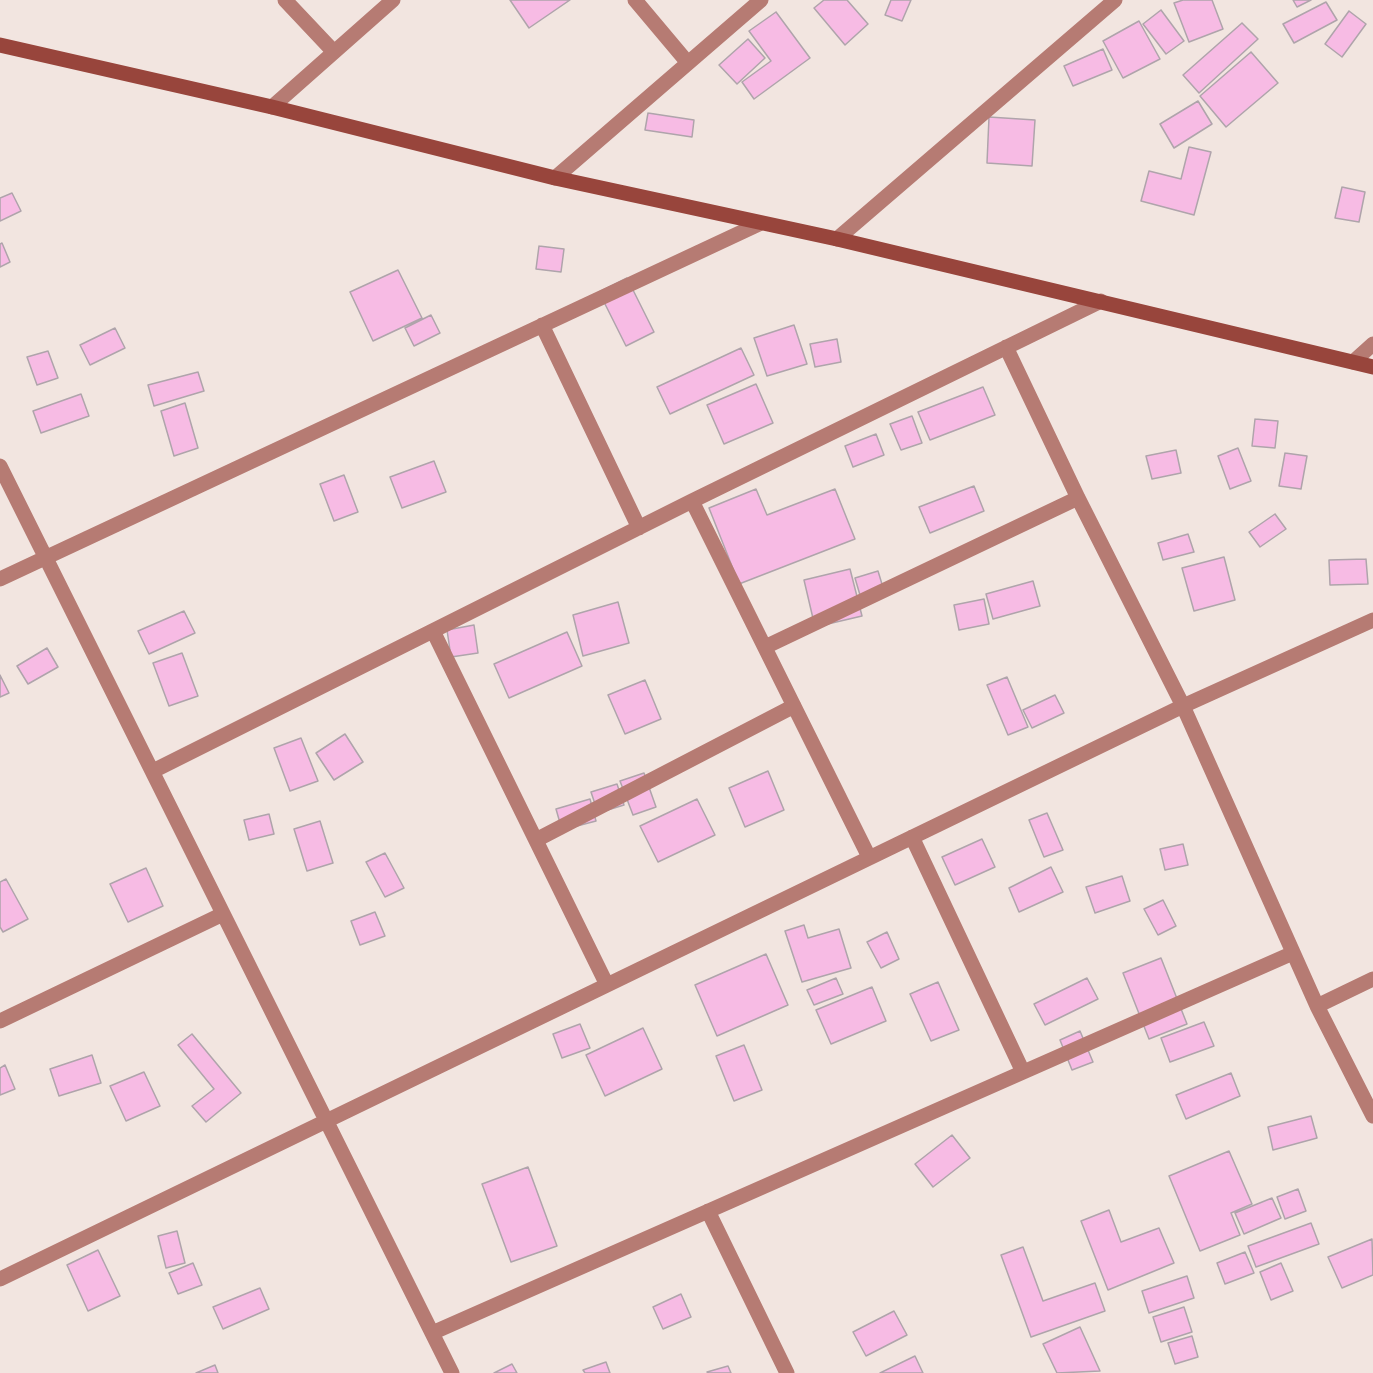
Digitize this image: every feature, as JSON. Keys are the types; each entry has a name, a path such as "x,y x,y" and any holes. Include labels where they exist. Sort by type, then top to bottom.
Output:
{"street":[{"path":"285,0 334,52"},
{"path":"272,107 393,0"},
{"path":"635,0 688,63"},
{"path":"555,178 761,0"},
{"path":"837,239 1115,0"},
{"path":"0,45 272,107 555,178 759,224 837,239 1373,367"},
{"path":"0,579 759,224"},
{"path":"153,771 692,501 1101,301"},
{"path":"542,325 639,528"},
{"path":"1353,362 1373,344"},
{"path":"1006,347 1078,498 1183,706 1317,1006 1373,1116"},
{"path":"0,466 452,1373"},
{"path":"765,647 1078,498"},
{"path":"692,501 869,858"},
{"path":"0,1279 1183,706 1373,620"},
{"path":"433,631 607,985"},
{"path":"536,840 794,706"},
{"path":"912,837 1023,1072"},
{"path":"0,1021 223,914"},
{"path":"432,1333 1293,953"},
{"path":"1317,1006 1373,979"},
{"path":"708,1212 787,1373"}],"building":[{"path":"510,0 570,0 529,28"},
{"path":"824,0 847,0 868,24 845,45 814,8"},
{"path":"891,0 911,0 902,21 885,15"},
{"path":"1183,0 1212,0 1223,29 1189,42 1174,3"},
{"path":"1293,0 1311,0 1297,7"},
{"path":"1326,2 1337,20 1294,43 1283,24"},
{"path":"1161,10 1184,41 1166,54 1143,24"},
{"path":"1349,11 1366,24 1342,57 1325,44"},
{"path":"776,12 810,58 754,99 742,82 771,61 749,31"},
{"path":"1139,21 1160,59 1123,78 1103,41"},
{"path":"1242,23 1258,39 1199,93 1183,75"},
{"path":"748,39 765,58 737,84 719,65"},
{"path":"1103,49 1112,70 1073,86 1064,66"},
{"path":"1251,52 1278,83 1226,127 1200,96"},
{"path":"1198,101 1212,124 1174,148 1160,124"},
{"path":"648,113 694,120 692,137 645,130"},
{"path":"989,117 1035,120 1032,166 987,163"},
{"path":"1189,147 1211,152 1194,215 1141,201 1149,171 1181,179"},
{"path":"1342,187 1365,192 1359,222 1335,218"},
{"path":"12,193 21,211 0,221 0,198"},
{"path":"2,243 10,262 0,267 0,244"},
{"path":"539,246 564,249 561,272 536,269"},
{"path":"398,270 422,318 373,341 350,292"},
{"path":"627,278 654,332 626,346 599,292"},
{"path":"431,315 440,333 414,346 405,328"},
{"path":"794,325 807,364 767,376 754,338"},
{"path":"115,328 125,348 90,365 80,345"},
{"path":"837,339 841,362 815,367 810,344"},
{"path":"741,348 754,375 670,414 657,387"},
{"path":"48,351 58,378 37,385 27,357"},
{"path":"198,372 204,391 154,406 148,385"},
{"path":"756,384 773,423 724,444 707,405"},
{"path":"983,387 995,415 930,440 918,412"},
{"path":"81,394 89,416 41,433 33,411"},
{"path":"185,403 198,448 174,456 161,411"},
{"path":"912,416 922,443 901,450 890,424"},
{"path":"1255,419 1278,421 1275,448 1252,446"},
{"path":"876,434 884,455 853,467 845,446"},
{"path":"1238,448 1251,481 1230,489 1218,456"},
{"path":"1176,450 1181,473 1152,479 1146,456"},
{"path":"1285,453 1307,456 1301,489 1279,486"},
{"path":"434,461 446,492 402,508 390,477"},
{"path":"344,475 358,512 334,521 320,484"},
{"path":"974,486 984,511 930,533 919,507"},
{"path":"756,489 767,515 835,489 855,539 739,584 709,508"},
{"path":"1275,514 1286,529 1260,547 1249,532"},
{"path":"1188,534 1194,552 1163,560 1158,543"},
{"path":"1224,557 1235,600 1194,611 1182,568"},
{"path":"1366,559 1368,584 1330,585 1329,560"},
{"path":"850,569 862,616 815,627 804,580"},
{"path":"878,571 885,594 862,602 855,578"},
{"path":"1033,581 1040,606 993,619 986,594"},
{"path":"984,599 989,624 959,630 954,605"},
{"path":"618,602 629,643 583,656 573,615"},
{"path":"184,611 195,633 149,654 138,631"},
{"path":"474,625 478,653 451,657 447,630"},
{"path":"567,632 582,666 509,698 494,664"},
{"path":"47,648 58,667 28,684 17,666"},
{"path":"182,653 198,696 169,706 153,663"},
{"path":"0,675 9,693 0,697"},
{"path":"1007,677 1028,727 1008,735 987,685"},
{"path":"645,680 661,719 625,734 608,695"},
{"path":"1055,695 1064,713 1032,728 1023,710"},
{"path":"345,734 363,762 334,780 316,753"},
{"path":"301,738 318,781 290,791 274,748"},
{"path":"768,771 784,810 745,827 729,788"},
{"path":"644,773 656,807 633,815 620,781"},
{"path":"617,784 624,805 598,813 591,792"},
{"path":"590,799 596,821 562,830 556,809"},
{"path":"697,799 715,835 658,862 640,826"},
{"path":"1047,813 1063,850 1044,857 1029,820"},
{"path":"269,814 274,834 249,840 244,820"},
{"path":"320,821 333,863 307,871 294,829"},
{"path":"982,839 995,867 955,885 942,857"},
{"path":"1183,844 1188,865 1165,870 1160,849"},
{"path":"385,853 404,888 385,897 366,862"},
{"path":"1051,867 1063,892 1019,912 1009,888"},
{"path":"146,868 163,906 128,922 110,884"},
{"path":"1122,876 1130,901 1095,913 1086,887"},
{"path":"6,879 28,919 3,932 0,927 0,882"},
{"path":"1163,900 1176,926 1158,935 1144,909"},
{"path":"375,912 385,936 360,945 351,921"},
{"path":"804,925 808,938 839,929 851,968 802,982 785,931"},
{"path":"887,932 899,959 881,968 867,942"},
{"path":"766,954 788,1005 717,1036 695,985"},
{"path":"1161,958 1187,1024 1149,1039 1123,973"},
{"path":"836,978 843,994 814,1005 807,990"},
{"path":"1087,978 1098,999 1045,1025 1034,1004"},
{"path":"938,982 959,1030 931,1041 910,994"},
{"path":"872,987 886,1021 831,1044 816,1010"},
{"path":"1204,1022 1214,1046 1170,1062 1161,1038"},
{"path":"580,1024 590,1048 562,1058 553,1034"},
{"path":"643,1028 662,1069 605,1096 586,1055"},
{"path":"1080,1031 1093,1062 1072,1070 1060,1040"},
{"path":"192,1034 241,1093 206,1122 192,1106 214,1089 178,1045"},
{"path":"744,1045 762,1090 734,1101 716,1056"},
{"path":"92,1055 101,1083 59,1096 50,1069"},
{"path":"5,1065 15,1089 0,1095 0,1068"},
{"path":"144,1072 160,1106 126,1121 110,1086"},
{"path":"1231,1073 1240,1096 1186,1119 1176,1095"},
{"path":"1311,1116 1317,1138 1273,1150 1268,1127"},
{"path":"952,1135 970,1158 933,1187 915,1164"},
{"path":"1229,1151 1252,1204 1231,1213 1240,1235 1200,1251 1169,1176"},
{"path":"528,1167 557,1246 511,1262 482,1184"},
{"path":"1298,1189 1306,1211 1285,1219 1277,1197"},
{"path":"1272,1198 1281,1218 1244,1234 1235,1213"},
{"path":"1109,1210 1121,1242 1159,1228 1174,1263 1108,1290 1081,1221"},
{"path":"1311,1223 1319,1244 1256,1267 1248,1246"},
{"path":"177,1231 185,1263 166,1268 158,1236"},
{"path":"1372,1239 1373,1275 1342,1288 1328,1257"},
{"path":"1023,1247 1043,1301 1095,1283 1105,1311 1031,1337 1001,1255"},
{"path":"98,1250 120,1296 88,1311 67,1265"},
{"path":"1245,1252 1254,1273 1225,1284 1217,1263"},
{"path":"193,1263 202,1285 178,1294 169,1273"},
{"path":"1281,1263 1293,1291 1271,1300 1260,1272"},
{"path":"1187,1276 1194,1298 1149,1313 1142,1291"},
{"path":"260,1288 269,1309 223,1329 213,1307"},
{"path":"681,1294 691,1317 663,1329 653,1307"},
{"path":"1184,1307 1192,1332 1161,1342 1153,1317"},
{"path":"894,1311 907,1335 866,1356 853,1332"},
{"path":"1080,1327 1100,1371 1057,1373 1043,1344"},
{"path":"1192,1336 1198,1357 1175,1364 1168,1343"},
{"path":"915,1356 923,1373 880,1373"},
{"path":"606,1362 610,1373 585,1373 583,1370"},
{"path":"512,1364 517,1373 494,1373"},
{"path":"215,1365 218,1373 196,1373"},
{"path":"728,1366 731,1373 707,1372"}]}
